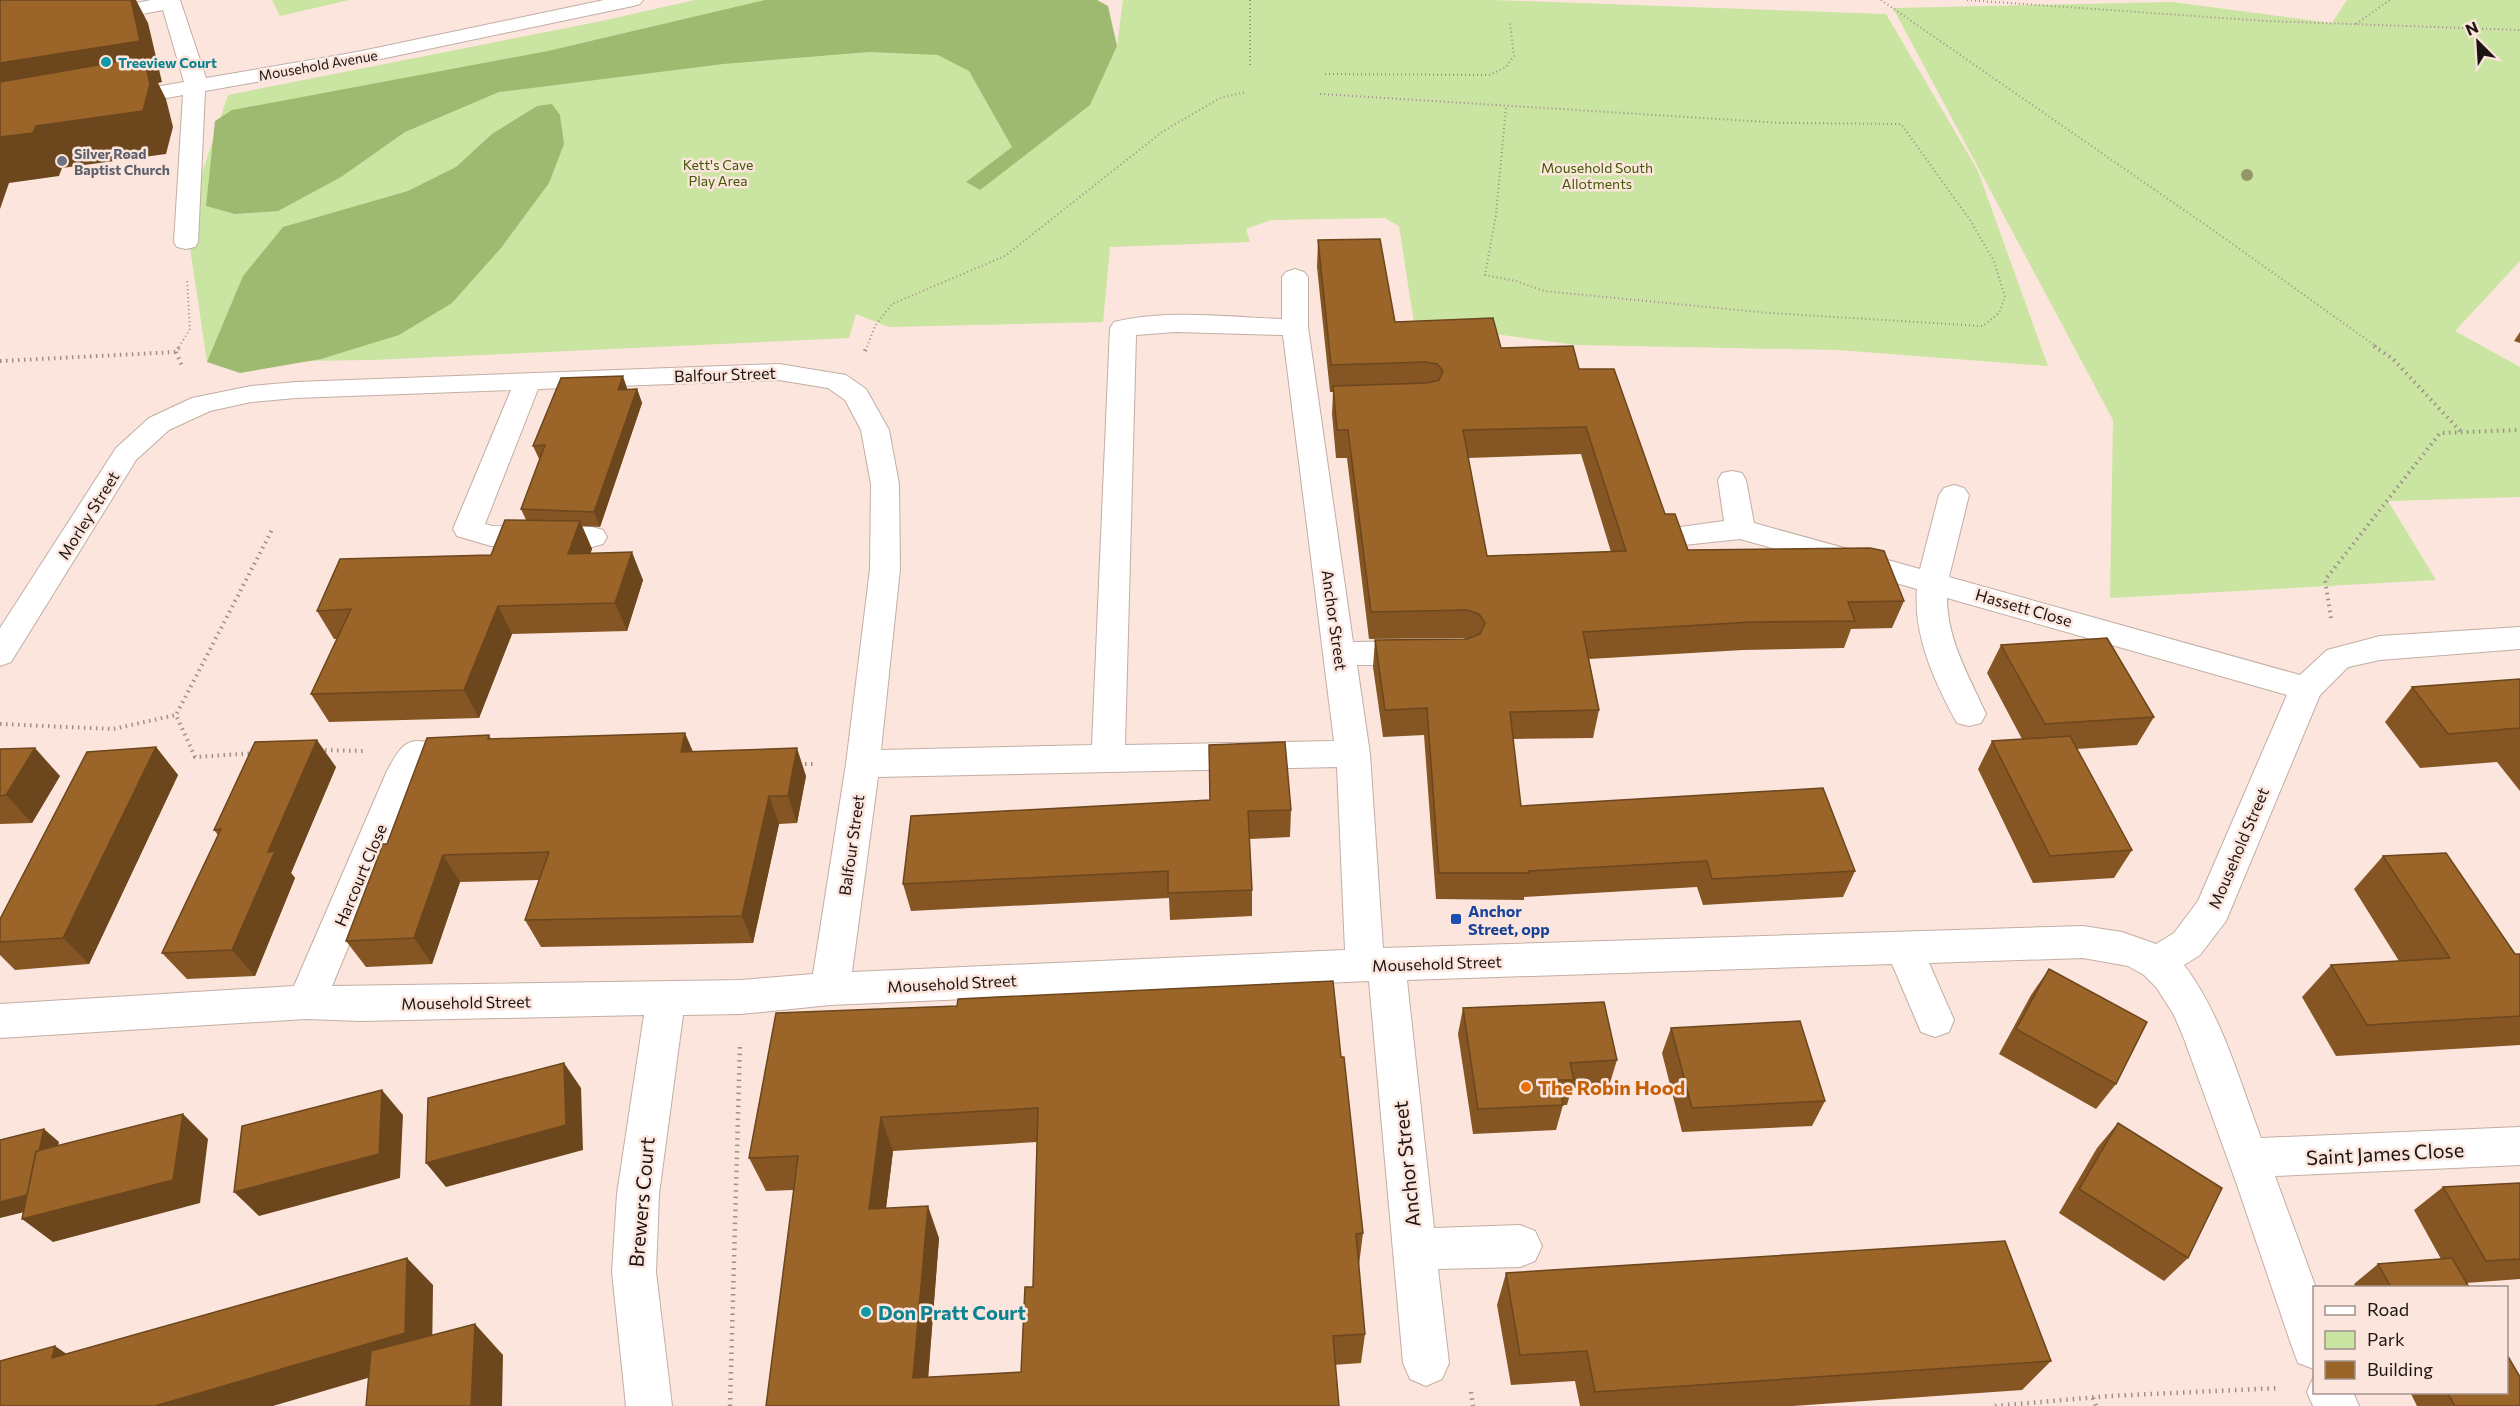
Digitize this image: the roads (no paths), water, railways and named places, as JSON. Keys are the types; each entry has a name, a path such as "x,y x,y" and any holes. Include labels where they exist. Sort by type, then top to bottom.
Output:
{"street":[{"name":"Mousehold Avenue","path":"105,102 357,58 633,0"},
{"path":"73,22 170,1 195,77 186,242"},
{"name":"Anchor Street","path":"1295,277 1295,327 1315,404 1340,654 1376,965 1414,1249 1426,1363"},
{"path":"1108,758 1123,328 1176,324 1295,327"},
{"name":"Balfour Street","path":"202,404 251,394 296,390 779,372 836,381 856,395 875,430 885,484 885,570 863,764 830,989"},
{"path":"528,381 468,530 491,536 592,537"},
{"name":"Morley Street","path":"0,654 126,454 159,424 202,404"},
{"path":"1732,480 1740,529"},
{"path":"1954,495 1932,581 1932,615 1939,642 1969,714"},
{"name":"Hassett Close","path":"1684,535 1740,529 1932,581 2306,689"},
{"name":"Mousehold Street","path":"0,1021 306,1002 361,1004 741,997 830,989 1376,965 2083,942 2127,949 2156,963 2187,944 2213,910 2306,689 2338,658 2380,648 2520,638"},
{"path":"1340,654 1452,652"},
{"name":"Harcourt Close","path":"306,1002 404,771 418,752"},
{"path":"863,764 1353,754"},
{"path":"1904,949 1935,1020"},
{"path":"2156,963 2178,985 2191,1011 2249,1158 2313,1344"},
{"name":"Brewers Court","path":"649,1406 635,1261 638,1194 666,999"},
{"name":"Saint James Close","path":"2249,1158 2520,1146"},
{"path":"1414,1249 1520,1246"}],"place":[{"name":"Treeview Court","path":"106,62"},
{"name":"Silver Road Baptist Church","path":"62,161"},
{"name":"Anchor Street, opp","path":"1456,919"},
{"name":"The Robin Hood","path":"1526,1087"},
{"name":"Don Pratt Court","path":"866,1312"}],"park label":[{"name":"Kett's Cave Play Area","path":"718,172"},
{"name":"Mousehold South Allotments","path":"1597,176"}]}
